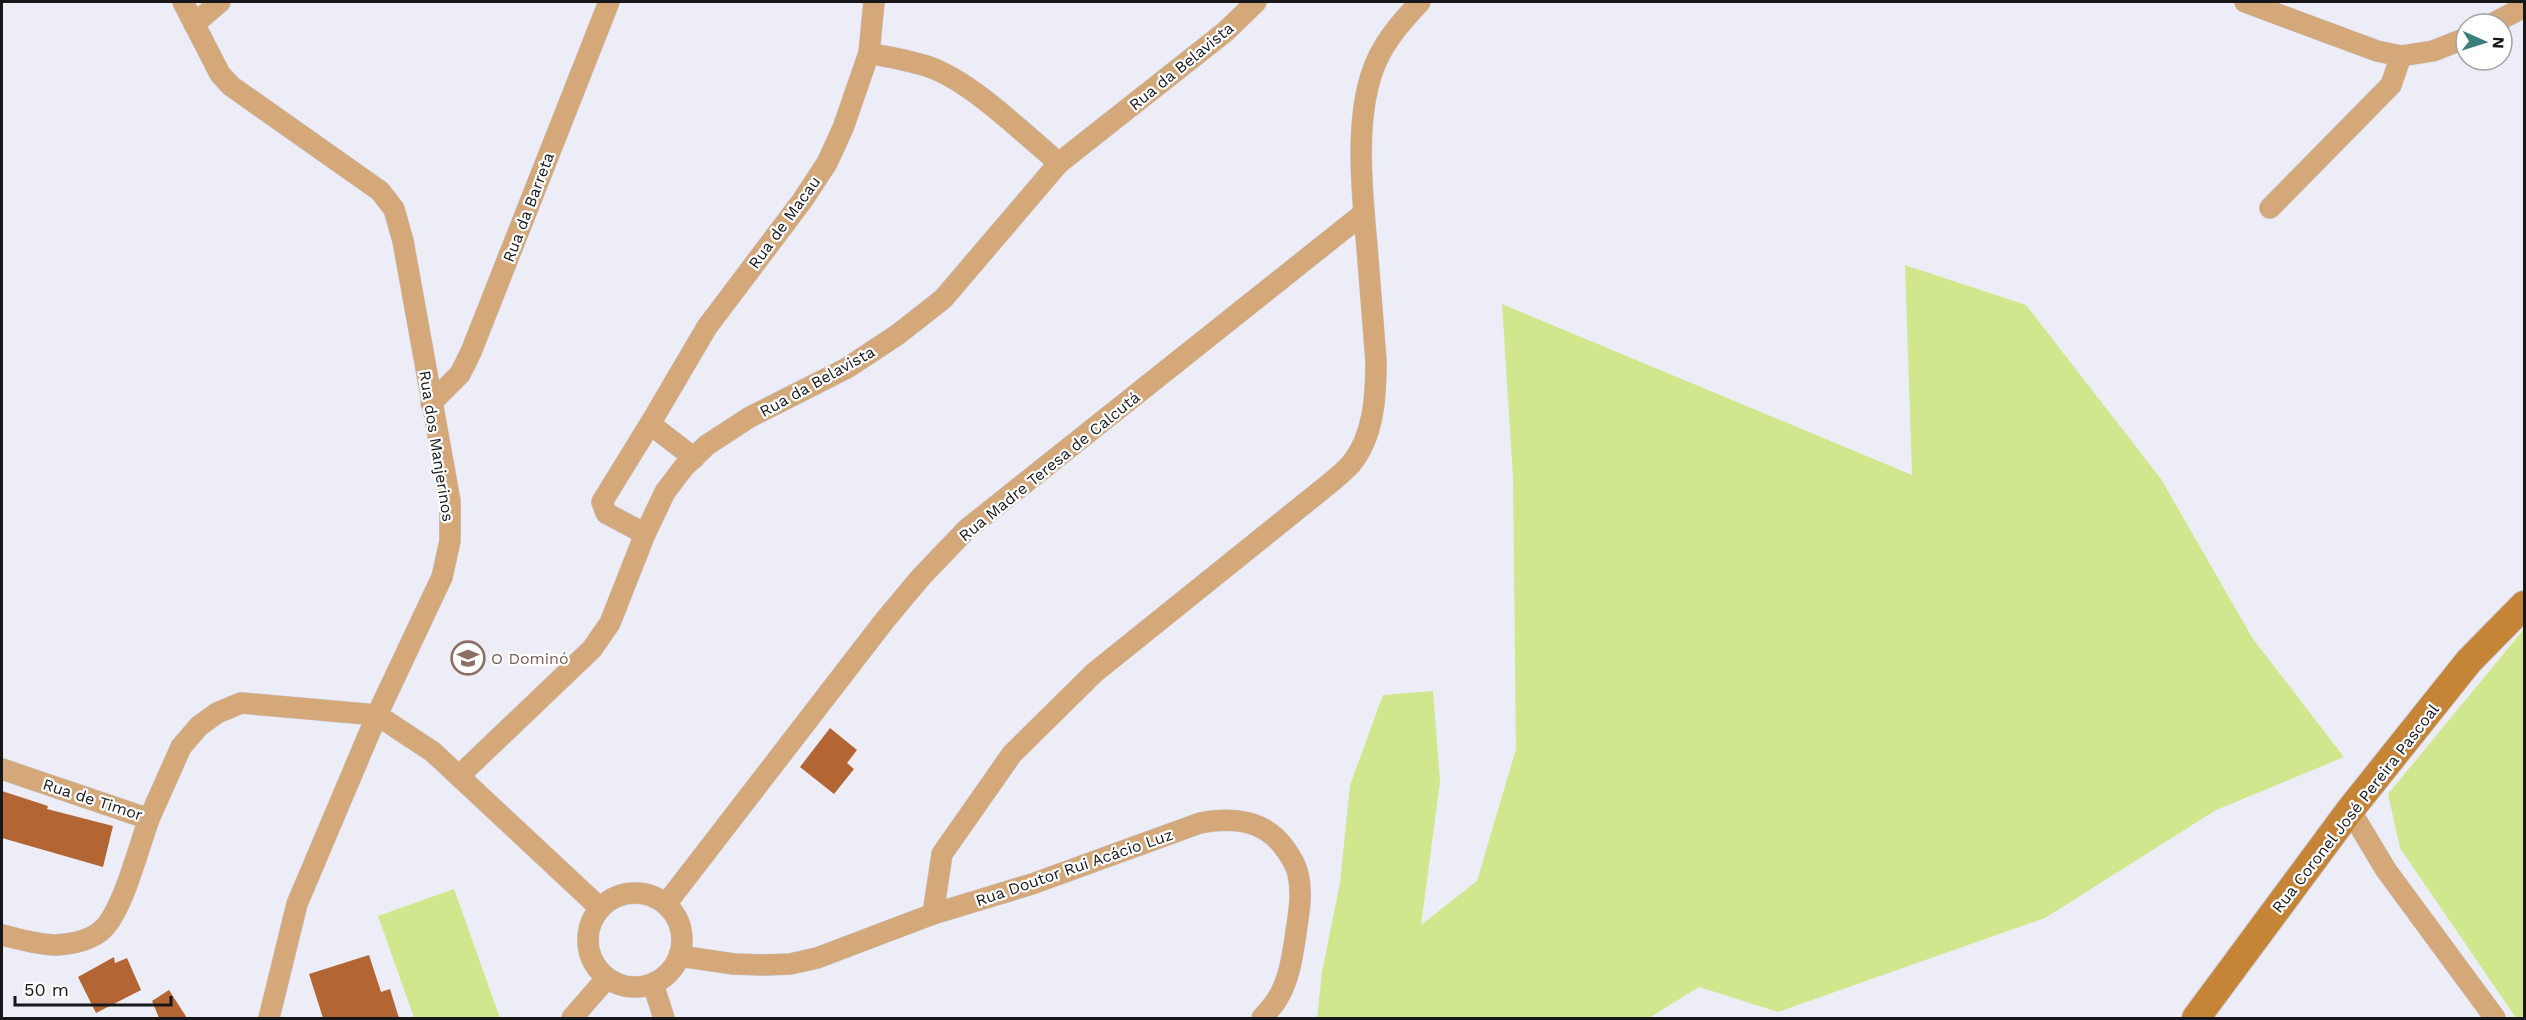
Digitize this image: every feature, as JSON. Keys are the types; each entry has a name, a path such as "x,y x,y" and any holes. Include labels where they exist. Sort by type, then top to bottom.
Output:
{"main road":[{"name":"Rua Coronel José Pereira Pascoal","path":"2196,1018 2350,810 2469,662 2524,605"}],"street":[{"name":"Rua dos Manjerinos","path":"183,2 220,74 231,86 375,187 394,209 403,242 450,501 451,526 448,560 434,596 377,715 297,904 266,1014"},
{"path":"194,24 220,2"},
{"name":"Rua da Barreta","path":"431,403 460,374 471,352 609,2"},
{"name":"Rua de Macau","path":"645,534 606,513 602,502 707,327 802,201 827,163 843,128 869,53 874,2"},
{"name":"Rua da Belavista","path":"459,776 592,650 610,623 645,534 665,492 706,445 750,417 847,368 897,335 943,299 1059,163 1225,32 1256,2"},
{"path":"933,914 942,855 1012,754 1094,673 1320,492 1351,463 1366,438 1376,388 1376,362 1364,213 1361,141 1366,98 1376,62 1391,36 1420,2"},
{"path":"2245,2 2377,51 2401,56 2433,51 2454,43"},
{"path":"869,53 922,65 948,75 988,104 1059,163"},
{"path":"2270,208 2391,85 2401,56"},
{"name":"Rua Madre Teresa de Calcutá","path":"666,904 885,620 921,577 967,529 1364,213"},
{"path":"650,424 694,458"},
{"name":"Rua de Timor","path":"2,769 149,819 181,747 199,726 217,713 242,703 377,715"},
{"path":"377,715 433,752 600,908"},
{"path":"2350,810 2386,870 2495,1018"},
{"path":"2,935 29,942 56,945 81,941 94,936 104,928 117,908 149,819"},
{"name":"Rua Doutor Rui Acácio Luz","path":"680,956 734,964 790,964 817,958 933,914 1032,884 1200,822 1220,819 1253,823 1278,839 1287,851 1298,874 1300,911 1288,976 1279,997 1262,1018"},
{"path":"639,892 654,896 666,904 675,915 681,928 683,942 680,956 664,977 653,984 637,987 621,985 607,978 596,966 590,952 588,936 592,921 600,908 611,899 625,893 639,892"},
{"path":"572,1018 607,978"},
{"path":"653,984 664,1018"}],"green space":[{"path":"1905,265 2026,305 2161,479 2253,639 2344,757 2216,810 2045,918 1778,1012 1699,987 1649,1018 1317,1018 1322,972 1340,883 1350,785 1383,695 1433,691 1440,782 1421,925 1477,881 1516,749 1513,478 1502,304 1912,475"},
{"path":"2524,629 2524,1018 2516,1018 2400,848 2388,794"},
{"path":"454,889 500,1018 414,1018 378,916"}],"building":[{"path":"830,728 857,750 847,763 854,769 834,794 800,767"},
{"path":"2,791 48,806 47,809 113,826 103,867 2,838"},
{"path":"369,955 381,992 390,989 399,1018 323,1018 309,974"},
{"path":"114,957 115,963 127,958 141,990 96,1013 78,977"},
{"path":"169,990 187,1018 159,1018 152,1001"}],"place":[{"name":"O Dominó","path":"468,658"}]}
